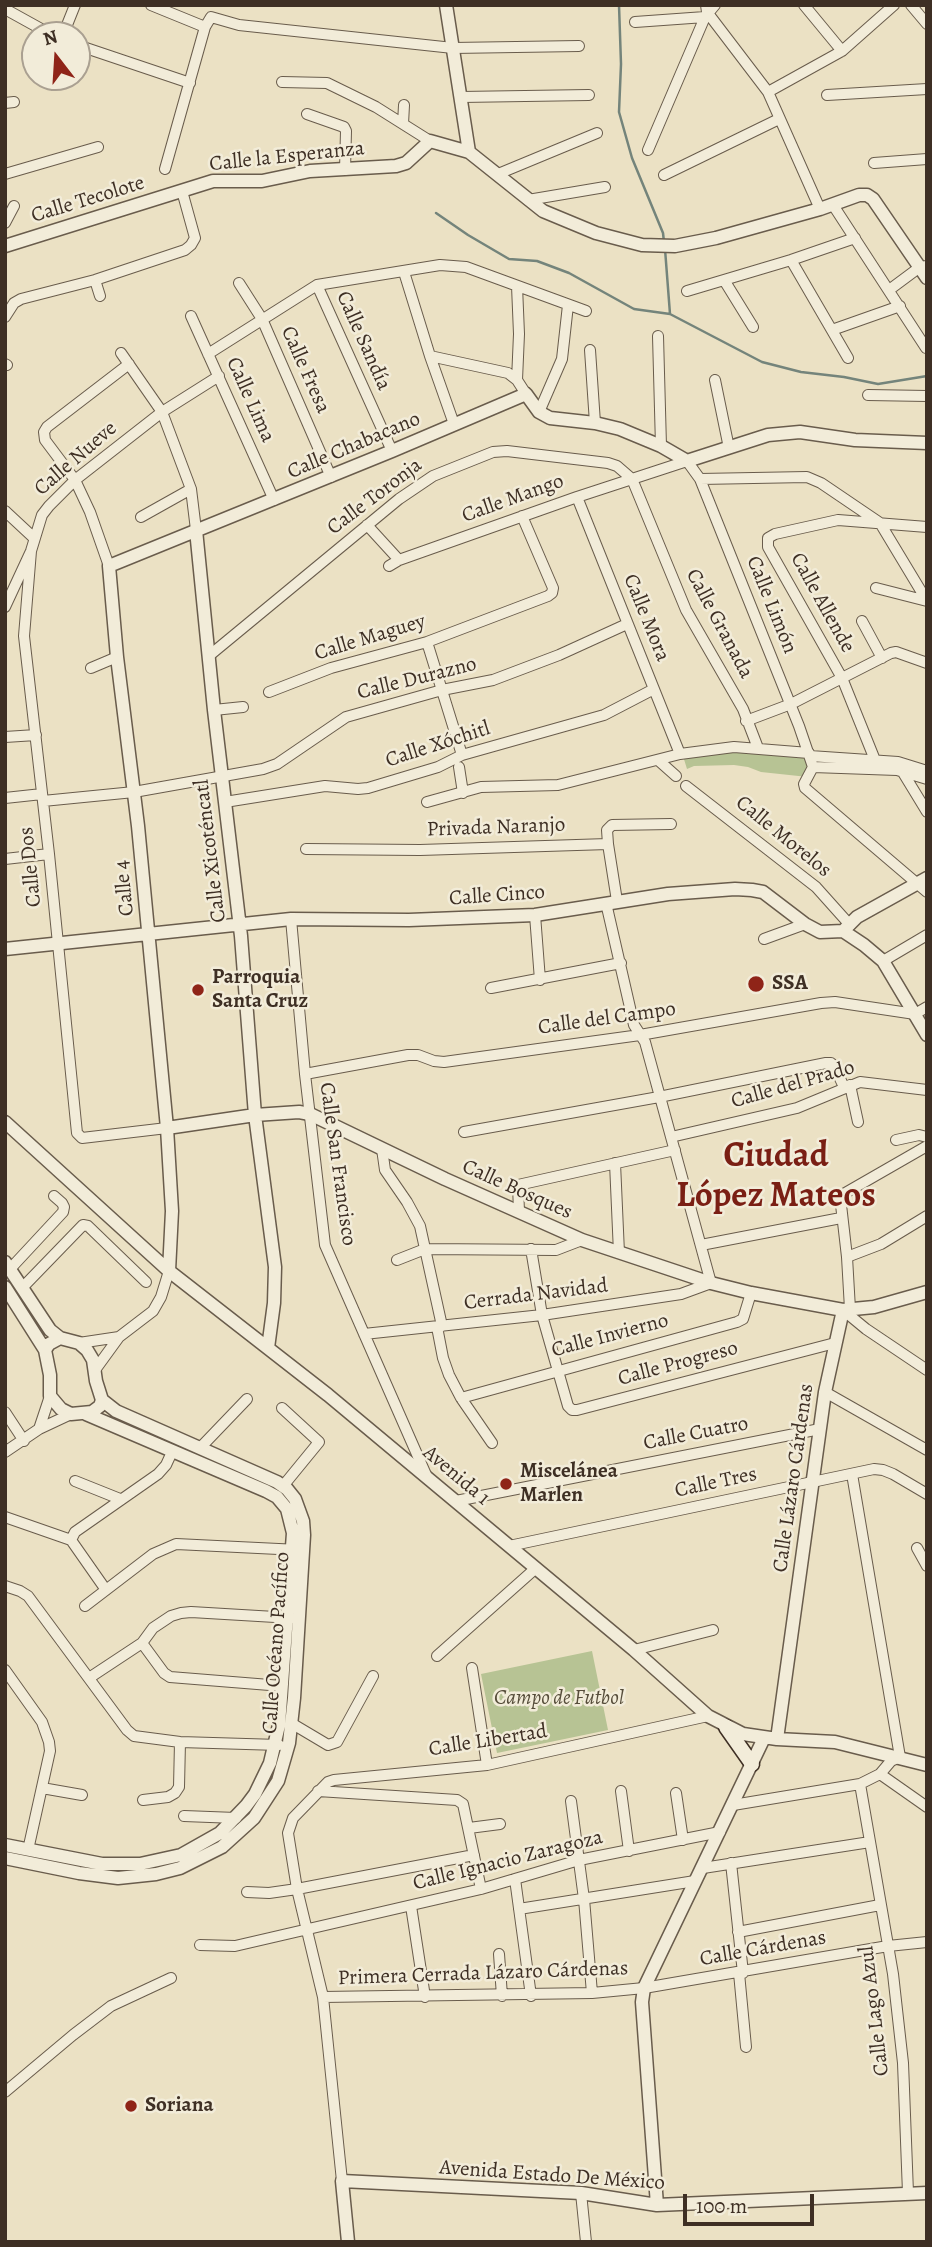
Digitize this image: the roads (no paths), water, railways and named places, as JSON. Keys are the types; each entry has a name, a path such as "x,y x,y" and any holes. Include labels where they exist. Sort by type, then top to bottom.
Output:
{"main road":[{"path":"726,1727 752,1764"}],"street":[{"path":"151,5 205,27"},
{"path":"446,5 469,152"},
{"path":"804,5 842,51"},
{"path":"768,93 842,51 894,5"},
{"path":"911,5 927,24"},
{"path":"5,9 27,21"},
{"path":"635,22 708,10"},
{"path":"708,10 768,93 779,119 827,207 855,238 926,348"},
{"path":"648,150 708,10"},
{"path":"165,169 205,27 211,17 239,25 453,47 579,46"},
{"path":"91,51 190,83"},
{"path":"282,82 327,83 376,107 430,141 469,152 543,211 596,233 642,245 675,246 716,238 827,207 859,195 867,195 873,199 924,270 889,290"},
{"path":"827,95 927,89"},
{"path":"461,97 589,95"},
{"path":"403,124 404,105"},
{"path":"307,114 344,127 345,170"},
{"path":"664,175 779,119"},
{"path":"498,174 597,133"},
{"name":"Calle la Esperanza","path":"182,191 222,180 262,181 310,171 396,166 406,163 430,141"},
{"path":"5,174 97,147"},
{"path":"874,163 927,159"},
{"path":"528,200 606,187"},
{"path":"5,317 14,303 21,299 95,280 185,250 195,238 182,191"},
{"name":"Calle Tecolote","path":"5,246 182,191"},
{"path":"5,223 14,206"},
{"path":"687,290 855,238"},
{"path":"791,260 848,358"},
{"path":"208,354 317,285 440,265 466,267 586,311"},
{"path":"404,272 454,424"},
{"path":"95,280 100,296"},
{"path":"724,280 753,327"},
{"name":"Calle Fresa","path":"239,283 262,319 331,477"},
{"name":"Calle Sandía","path":"317,285 392,451"},
{"path":"517,286 517,380"},
{"path":"539,412 562,359 568,305"},
{"path":"832,330 900,306"},
{"name":"Calle Lima","path":"191,316 274,500"},
{"path":"658,336 661,446"},
{"path":"590,350 595,423"},
{"name":"Calle Xicoténcatl","path":"121,353 162,412 191,489 240,926 255,1115 275,1267 274,1303 268,1348"},
{"path":"430,356 508,373 517,380 539,412 550,418 620,429 661,446 687,461 768,435 800,432 855,440 927,443"},
{"name":"Calle 4","path":"95,1370 119,1337 153,1311 161,1297 169,1271 172,1211 149,935 109,566 90,512 75,480 45,440 44,432 129,364"},
{"name":"Calle Nueve","path":"5,607 31,551 42,515 75,480 162,412 219,376"},
{"path":"715,380 729,448"},
{"name":"Calle Chabacano","path":"109,566 331,477 526,394"},
{"path":"869,395 927,396"},
{"name":"Calle Toronja","path":"210,655 399,499 433,476 493,452 507,451 608,463 617,466 632,479"},
{"name":"Calle Mango","path":"389,566 399,560 577,496 687,461"},
{"name":"Calle Limón","path":"687,461 700,479 811,759 805,788 924,884"},
{"path":"700,479 807,477 821,482 880,523 927,601"},
{"name":"Calle Granada","path":"632,479 686,610 743,709 758,748"},
{"path":"141,517 191,489"},
{"name":"Calle Mora","path":"577,496 680,754"},
{"path":"5,511 34,538"},
{"name":"Calle Maguey","path":"269,692 331,668 427,642 548,596 553,589 522,516"},
{"name":"Calle Allende","path":"875,760 842,678 768,547 768,538 775,534 838,520 927,527"},
{"path":"367,525 399,560"},
{"name":"Calle Dos","path":"31,551 24,636 79,1136"},
{"path":"876,588 927,601"},
{"path":"862,621 882,658"},
{"name":"Calle Durazno","path":"5,798 134,792 263,769 277,764 346,717 442,690 493,680 559,655 627,624"},
{"path":"427,642 461,755"},
{"path":"746,720 791,704 895,652 927,663"},
{"path":"91,668 117,657"},
{"name":"Calle Xóchitl","path":"225,802 325,786 368,788 438,767 461,755 604,715 654,689"},
{"path":"214,710 243,707"},
{"path":"5,737 36,735"},
{"path":"427,802 489,786 558,785 680,754 734,747 758,748 811,759 927,771"},
{"path":"811,759 875,760 902,767 927,779"},
{"path":"658,760 676,776"},
{"path":"459,767 463,793"},
{"path":"902,767 927,813"},
{"name":"Calle Morelos","path":"686,786 816,887 847,928"},
{"path":"671,824 612,825 607,830 612,902 634,1026 645,1042 711,1283"},
{"name":"Privada Naranjo","path":"306,849 420,850 608,844"},
{"path":"5,859 49,854"},
{"path":"847,928 857,917 924,884"},
{"name":"Calle Cinco","path":"5,949 291,919 409,920 535,915 681,893 752,890 763,892 820,932 847,928 883,961 927,1035"},
{"path":"535,915 540,979"},
{"name":"Calle San Francisco","path":"291,919 305,1074 325,1245 427,1477"},
{"path":"764,939 805,924"},
{"path":"883,961 927,935"},
{"path":"491,988 621,963"},
{"name":"Calle del Campo","path":"305,1074 408,1055 444,1062 640,1035 821,1003 835,1002 915,1014"},
{"path":"915,1014 927,1007"},
{"path":"464,1132 659,1097 826,1063 834,1066 847,1086 858,1122"},
{"name":"Calle del Prado","path":"671,1137 797,1108 860,1082 927,1090"},
{"name":"Calle Bosques","path":"79,1136 82,1138 167,1128 255,1115 299,1112 310,1114 582,1240 711,1283 846,1310 927,1370"},
{"name":"Avenida 1","path":"5,1122 169,1271 328,1395 634,1650 708,1716 743,1734 835,1742 927,1765"},
{"path":"896,1140 919,1135 927,1137"},
{"path":"927,1146 840,1196 848,1258 846,1310 874,1307 927,1292"},
{"path":"383,1149 385,1170 420,1226 440,1326 443,1358 461,1398 492,1443"},
{"path":"519,1212 518,1185 675,1150"},
{"path":"615,1163 619,1253"},
{"path":"5,1452 39,1429 71,1414 86,1414 97,1409 102,1400 93,1360 87,1350 79,1343 60,1339 50,1330 8,1266 63,1212 62,1203 54,1196"},
{"path":"848,1258 881,1244 927,1216"},
{"path":"701,1245 841,1218"},
{"path":"22,1288 83,1225 88,1226 146,1282"},
{"path":"397,1260 425,1249 556,1250 582,1240"},
{"name":"Calle Progreso","path":"531,1250 542,1315 568,1406 572,1410 835,1343"},
{"name":"Cerrada Navidad","path":"364,1334 542,1315 681,1294 711,1283"},
{"path":"5,1287 45,1350 50,1375 50,1396 39,1429"},
{"name":"Calle Invierno","path":"461,1398 737,1322 743,1319 751,1293"},
{"name":"Calle Lázaro Cárdenas","path":"657,2205 642,2003 644,1988 752,1764 771,1738 825,1392 835,1343 846,1310"},
{"name":"Calle 4","path":"79,1343 119,1337"},
{"path":"45,1350 49,1344 60,1339"},
{"path":"825,1392 927,1450"},
{"path":"50,1396 61,1409 71,1414"},
{"path":"205,1455 247,1399"},
{"name":"Calle Océano Pacífico","path":"102,1400 116,1411 205,1455 277,1497 287,1509 298,1550"},
{"path":"282,1408 319,1442 283,1486"},
{"path":"5,1412 24,1441"},
{"name":"Calle Océano Pacífico","path":"5,1858 118,1878 156,1874 180,1868 222,1847 254,1818 278,1781 289,1743 293,1618 303,1521 295,1499 283,1486 205,1455 172,1452 86,1414"},
{"name":"Calle Cuatro","path":"456,1501 820,1429"},
{"path":"71,1540 75,1532 158,1474 172,1452"},
{"name":"Calle Tres","path":"509,1546 874,1469 883,1470 927,1494"},
{"path":"733,1805 860,1784 880,1774 891,1761 900,1757 852,1474"},
{"path":"75,1481 120,1499"},
{"path":"5,1517 71,1540 106,1590"},
{"path":"85,1606 153,1554 176,1544 298,1550"},
{"path":"916,1548 927,1566"},
{"path":"437,1656 536,1568"},
{"path":"5,1586 28,1596 134,1736 180,1742 275,1746 289,1743"},
{"path":"89,1678 142,1643 153,1628 181,1613 293,1618"},
{"name":"Calle Océano Pacífico","path":"5,1845 102,1864 140,1864 170,1858 199,1846 219,1833 236,1818 260,1786 270,1763 275,1746 293,1618"},
{"path":"634,1650 713,1630"},
{"path":"142,1643 170,1677 282,1686"},
{"path":"472,1668 487,1765"},
{"path":"5,1670 42,1722 50,1751 28,1850"},
{"path":"291,1723 328,1745 337,1742 373,1676"},
{"name":"Calle Libertad","path":"318,1791 334,1780 487,1765 708,1716"},
{"path":"143,1800 168,1797 179,1787 180,1742"},
{"path":"880,1774 927,1807"},
{"name":"Calle Lago Azul","path":"860,1784 893,1974 903,2063 908,2193"},
{"path":"42,1788 82,1796"},
{"path":"348,2242 323,1997 298,1889 289,1826 318,1791 457,1800 463,1804 481,1889"},
{"path":"621,1791 629,1851"},
{"path":"676,1793 683,1840"},
{"path":"571,1801 584,1899 592,1993"},
{"path":"184,1816 236,1818"},
{"path":"469,1828 500,1824"},
{"name":"Calle Ignacio Zaragoza","path":"200,1945 235,1947 481,1889 579,1858 629,1851 720,1832"},
{"path":"703,1868 870,1842"},
{"path":"247,1892 269,1893 298,1889 474,1855"},
{"path":"732,1863 746,2048"},
{"path":"515,1879 531,1996"},
{"path":"519,1909 695,1881"},
{"path":"738,1933 880,1905"},
{"path":"411,1906 425,1997"},
{"name":"Calle Cárdenas","path":"644,1988 888,1946 927,1942"},
{"path":"499,1954 502,1996"},
{"path":"5,2092 111,2006 171,1978"},
{"name":"Primera Cerrada Lázaro Cárdenas","path":"323,1997 531,1996 644,1988"},
{"name":"Avenida Estado De México","path":"342,2182 581,2193 657,2205 927,2193"},
{"path":"581,2193 586,2242"}],"waterway":[{"path":"619,5 619,112 632,158 663,233 664,242"},
{"path":"436,213 509,259 537,261 569,273 634,309 670,314 762,362 801,372 878,384 927,376"},
{"path":"665,249 670,314"}],"place":[{"name":"SSA","path":"756,984"},
{"name":"Parroquia Santa Cruz","path":"198,990"},
{"name":"Miscelánea Marlen","path":"506,1484"},
{"name":"Soriana","path":"131,2106"}],"district":[{"name":"Ciudad López Mateos","path":"776,1177"}],"park label":[{"name":"Campo de Futbol","path":"559,1699"}]}
